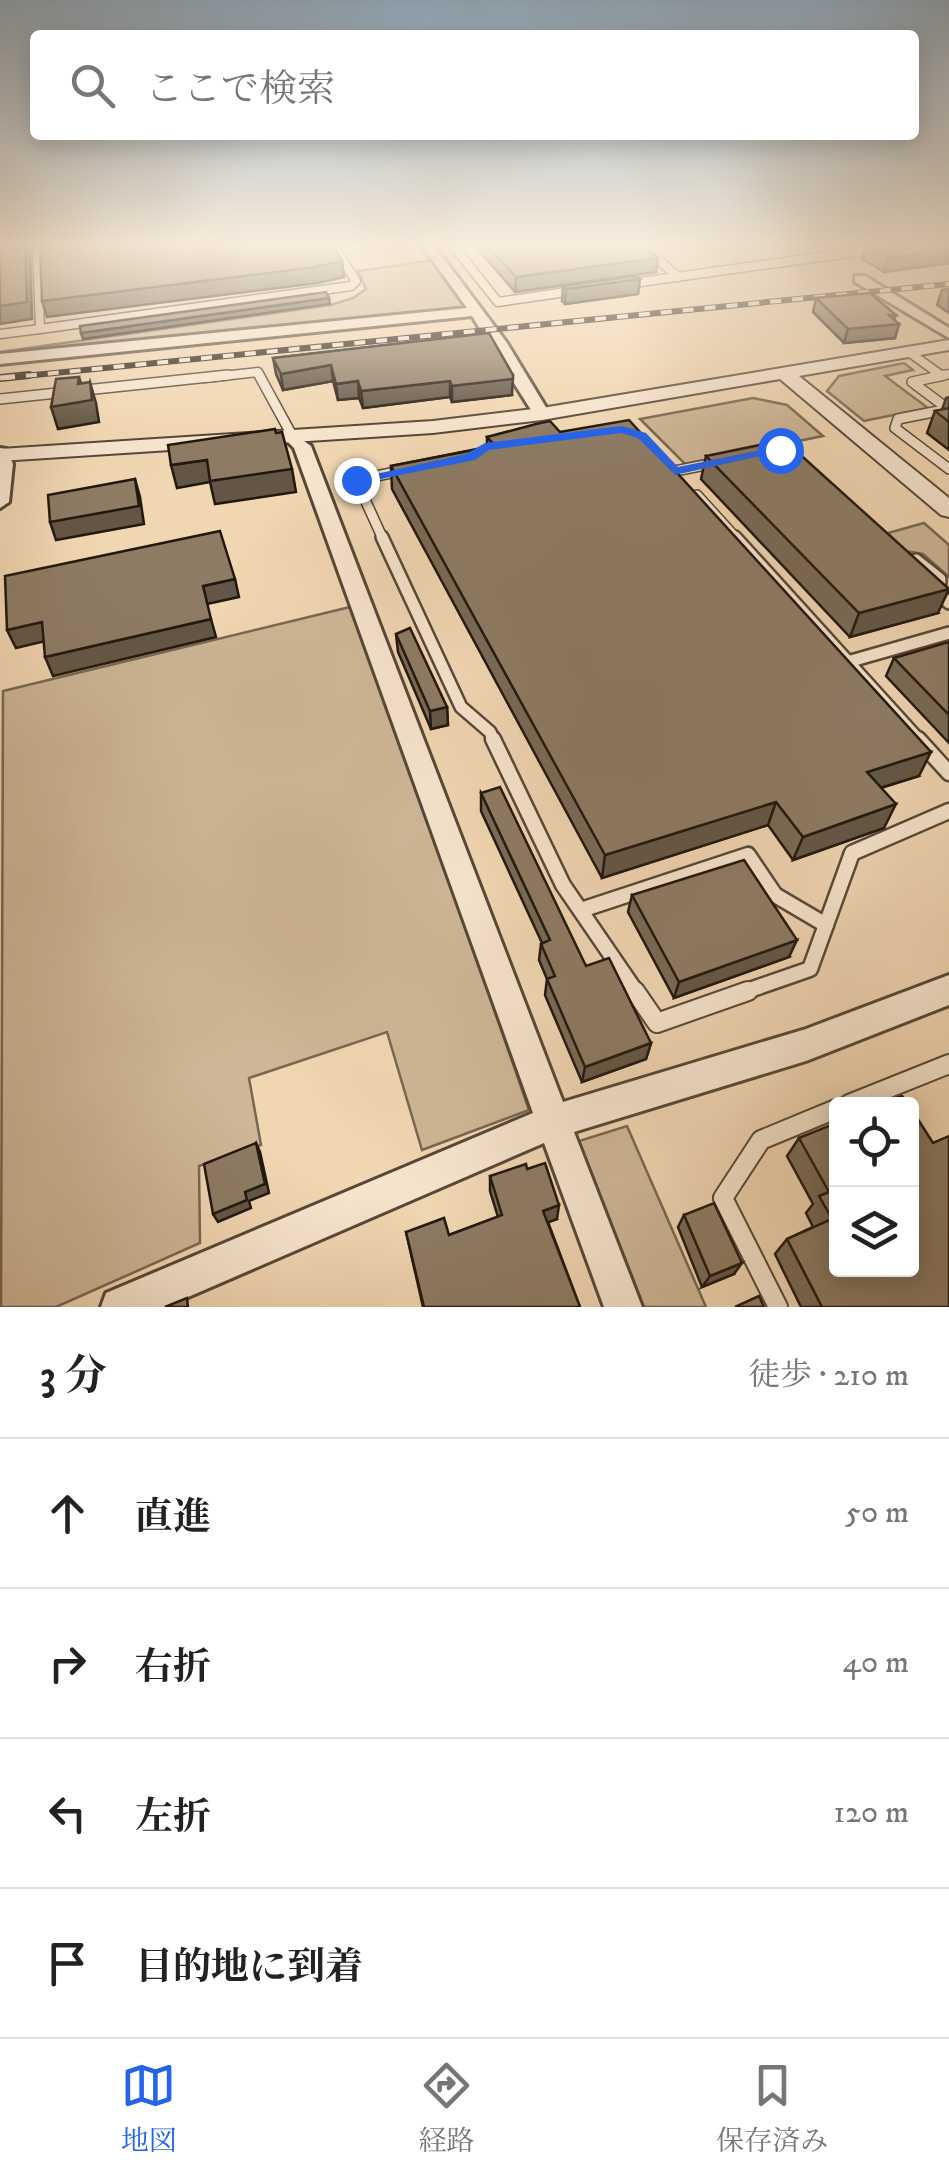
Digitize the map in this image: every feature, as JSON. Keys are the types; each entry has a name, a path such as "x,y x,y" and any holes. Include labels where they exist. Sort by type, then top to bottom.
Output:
{"street":[{"path":"474,308 500,343 542,414"},
{"path":"907,308 949,334"},
{"path":"0,359 476,311"},
{"path":"0,502 4,464 0,454 294,439 542,414 949,345"},
{"path":"785,374 949,510"},
{"path":"294,439 302,446 374,627 552,1122 623,1307"},
{"path":"120,1307 552,1122 806,1045 949,990"}],"lane":[{"path":"39,308 40,329"},
{"path":"0,334 192,308"},
{"path":"908,352 946,375"},
{"path":"0,399 258,372 294,439"},
{"path":"946,375 912,382 949,409"},
{"path":"949,409 898,419 895,428 949,469"},
{"path":"664,459 949,774"},
{"path":"675,471 728,460"},
{"path":"413,469 356,480 461,707 490,732 564,885 657,1023 810,970 852,853 949,810"},
{"path":"896,555 915,559 940,580 939,594 949,603"},
{"path":"850,661 949,633"},
{"path":"581,910 748,854 776,895 826,925"},
{"path":"866,1097 949,1064"},
{"path":"778,1307 723,1198 761,1140 829,1112"}],"shaded area":[{"path":"310,308 467,309 0,355"},
{"path":"904,363 913,370 885,376 928,408 864,421 827,391 839,376"},
{"path":"753,398 787,405 823,436 685,464 640,419"},
{"path":"924,523 949,545 949,577 923,554 899,550 888,533"},
{"path":"354,606 529,1110 422,1150 387,1032 249,1078 261,1145 199,1166 200,1243 56,1307 1,1307 3,691"},
{"path":"627,1126 706,1307 644,1307 579,1141"}],"building":[{"path":"210,308 258,308 81,333 80,326"},
{"path":"826,308 888,308 899,324 848,329"},
{"path":"489,333 513,379 361,391 358,381 336,384 331,365 281,374 273,358"},
{"path":"79,377 78,384 90,382 92,400 51,407 56,379"},
{"path":"949,408 949,422 935,411"},
{"path":"629,420 931,752 867,772 896,804 803,837 776,802 605,855 391,466 495,446 487,437 550,421 560,432"},
{"path":"275,429 276,433 282,432 292,469 210,481 207,460 171,465 168,445"},
{"path":"784,440 949,589 859,613 706,456"},
{"path":"135,479 139,506 50,522 48,495"},
{"path":"220,531 235,579 203,586 211,619 45,657 42,622 7,630 5,576"},
{"path":"410,628 447,707 430,711 396,634"},
{"path":"949,642 949,715 894,658"},
{"path":"500,787 586,966 609,958 651,1043 585,1067 547,979 555,976 541,944 550,940 481,793"},
{"path":"744,860 797,940 679,982 632,895"},
{"path":"919,1121 933,1143 949,1136 949,1307 822,1307 787,1239 829,1220 829,1277 919,1277"},
{"path":"829,1126 829,1192 799,1138"},
{"path":"256,1143 265,1184 245,1192 247,1200 213,1214 204,1164"},
{"path":"545,1163 559,1205 543,1211 580,1307 424,1307 406,1232 444,1218 449,1235 502,1215 490,1176 526,1164 527,1169"},
{"path":"829,1192 829,1214 819,1196"},
{"path":"714,1203 742,1263 710,1276 684,1215"},
{"path":"759,1296 764,1307 735,1307"},
{"path":"187,1298 188,1307 165,1307"}],"railway":[{"path":"4,378 708,308"},
{"path":"0,378 29,375"}],"route":[{"path":"356,480 470,457 485,447 544,436 622,430 642,436 675,471 780,450"}]}
